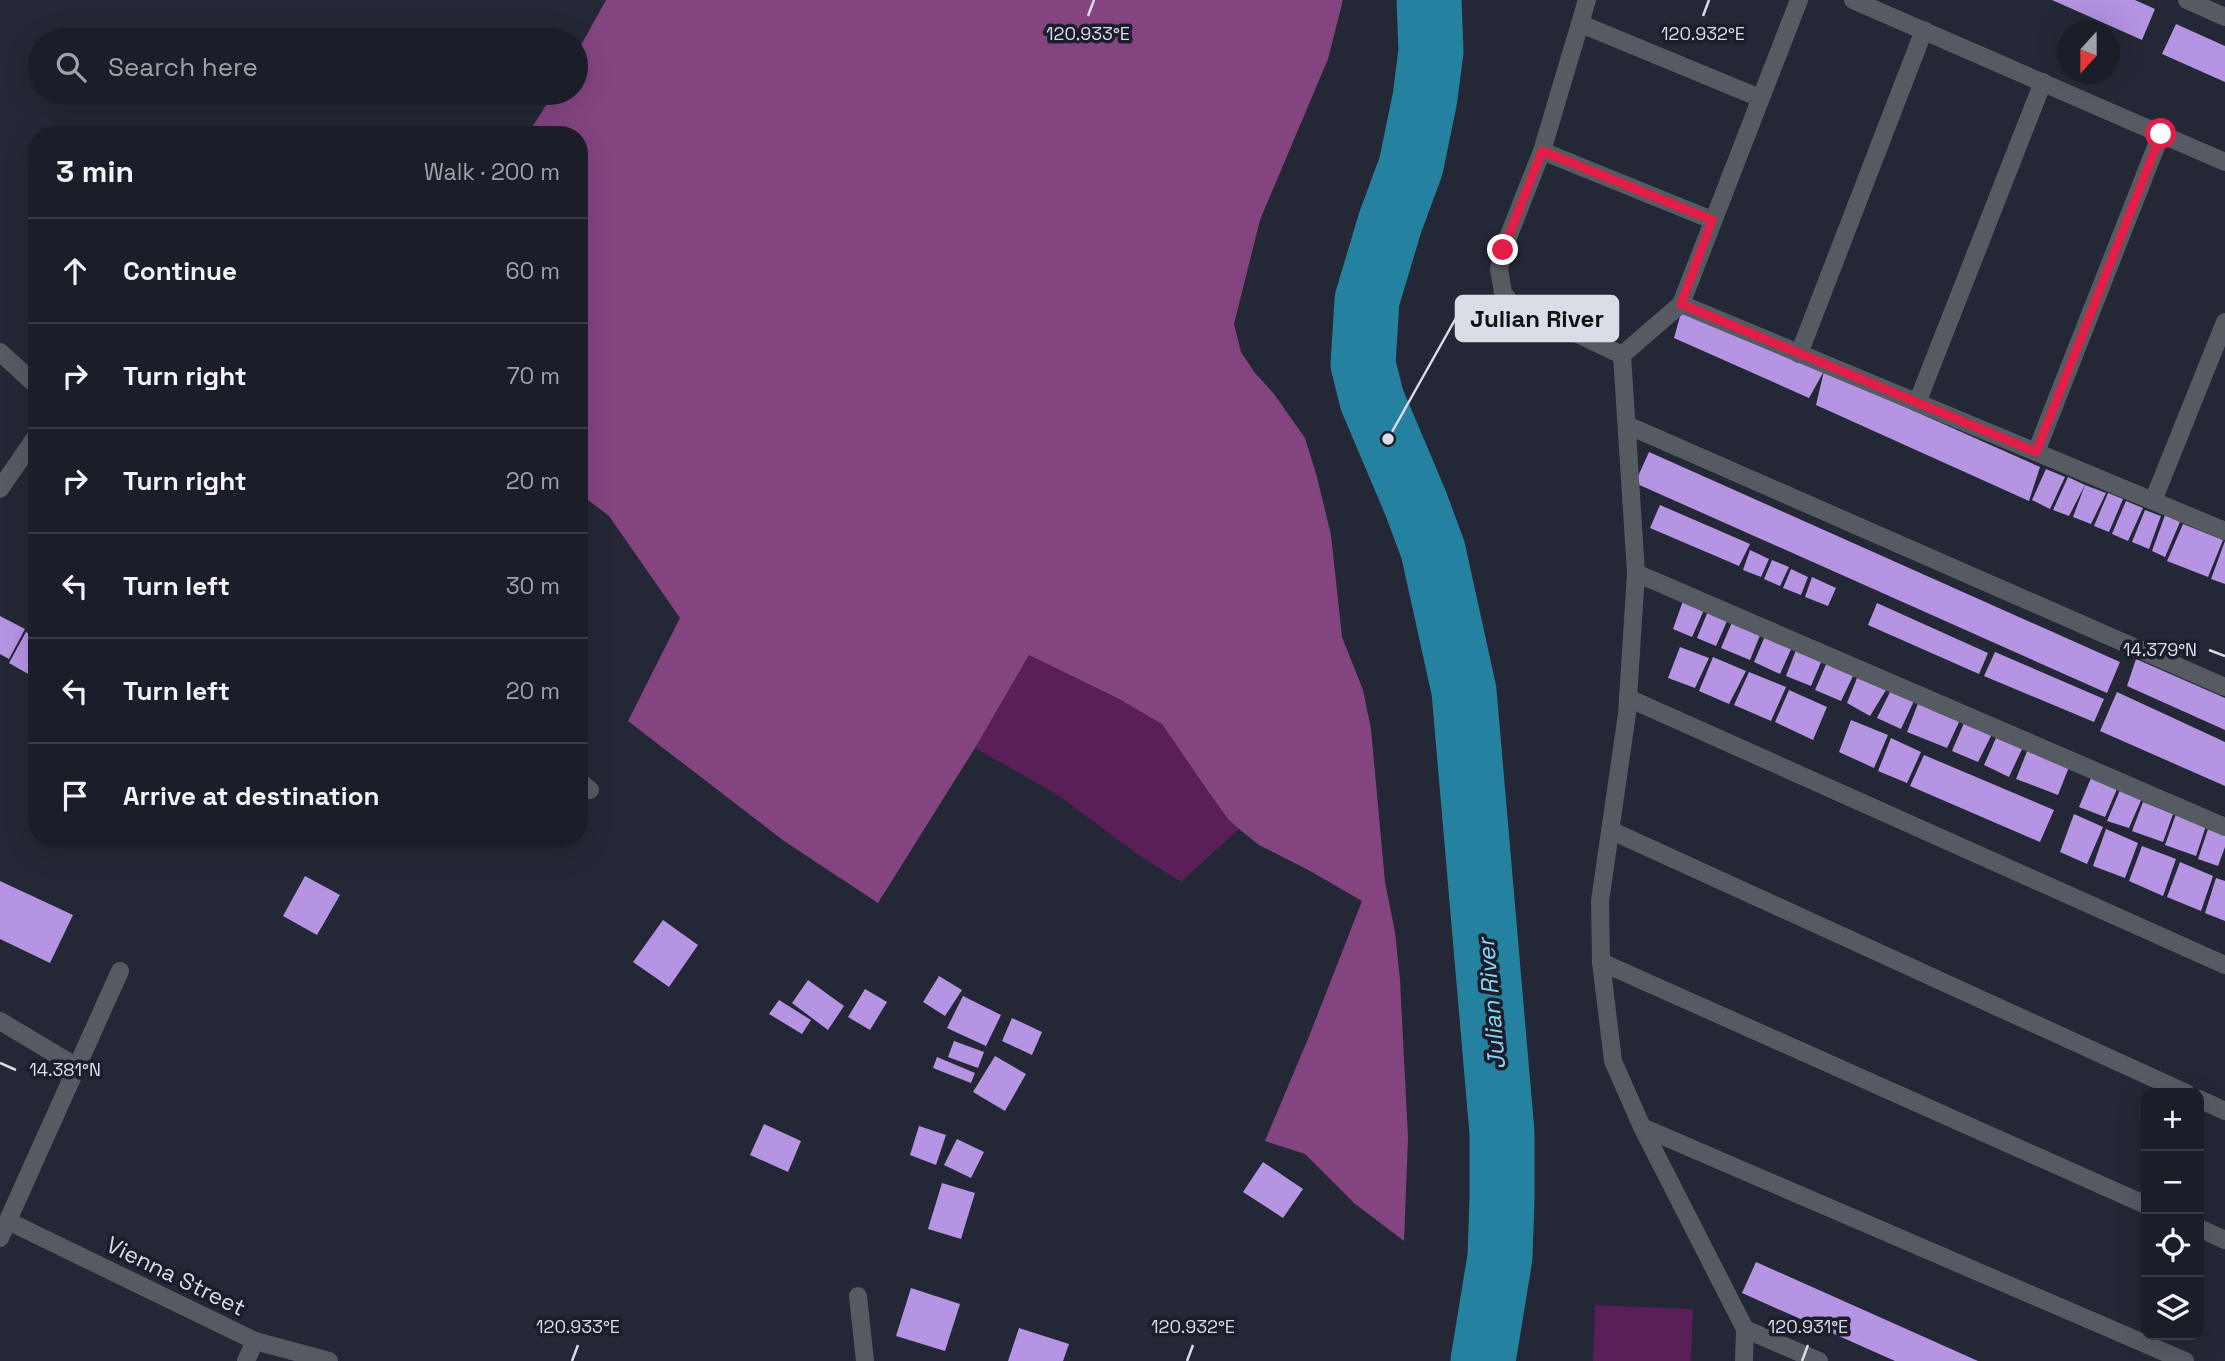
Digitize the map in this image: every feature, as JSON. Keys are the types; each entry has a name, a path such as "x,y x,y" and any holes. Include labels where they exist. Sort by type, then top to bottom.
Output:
{"street":[{"path":"1587,0 1542,151 1503,250 1499,269 1503,293 1510,302 1622,355"},
{"path":"1622,355 1681,304 1799,0"},
{"path":"1853,0 2225,162"},
{"path":"2186,0 2225,17"},
{"path":"1581,24 1760,98"},
{"path":"1799,354 1924,30"},
{"path":"1917,403 2043,82"},
{"path":"2036,452 2161,134"},
{"path":"1542,151 1712,220"},
{"path":"1681,304 2225,531"},
{"path":"2153,501 2225,322"},
{"path":"0,352 28,378"},
{"path":"1622,355 1636,573 1628,698 1600,901 1601,962 1613,1061 1642,1127 1745,1329 1744,1361"},
{"path":"1627,425 2225,687"},
{"path":"0,489 28,448"},
{"path":"1636,573 2225,827"},
{"path":"1628,698 2225,965"},
{"path":"1610,830 2175,1088"},
{"path":"1601,962 2141,1203"},
{"path":"0,1238 120,971"},
{"path":"0,1021 77,1067"},
{"path":"2204,1101 2225,1111"},
{"path":"1642,1127 2185,1361"},
{"name":"Vienna Street","path":"8,1221 255,1341 329,1361"},
{"path":"2204,1230 2225,1240"},
{"path":"858,1296 868,1360"},
{"path":"1745,1329 1819,1361"},
{"path":"247,1361 255,1341"}],"shaded area":[{"path":"606,0 1343,0 1328,59 1260,220 1234,324 1241,352 1305,438 1331,535 1342,637 1363,690 1371,729 1385,882 1395,932 1400,980 1408,1137 1404,1241 1354,1203 1305,1154 1265,1141 1362,901 1259,845 1239,829 1228,819 1162,724 1119,699 1029,655 975,748 878,903 784,841 628,721 680,618 609,516 588,500 588,126 533,126 546,105 588,105 588,32"},
{"path":"1029,655 1119,699 1162,724 1228,819 1239,829 1181,882 1137,854 1058,795 975,748"},
{"path":"1595,1305 1693,1309 1691,1361 1593,1361"}],"building":[{"path":"2052,0 2135,0 2155,9 2142,40 2120,30 2120,21 2099,21"},
{"path":"2176,24 2225,46 2225,82 2162,54"},
{"path":"1682,309 1824,371 1809,398 1674,338"},
{"path":"1824,371 2040,467 2029,501 1816,405"},
{"path":"1649,452 2120,662 2107,693 1635,483"},
{"path":"2046,469 2065,477 2050,509 2032,500"},
{"path":"2068,477 2085,485 2069,516 2053,510"},
{"path":"2085,485 2106,493 2091,524 2073,517"},
{"path":"2108,493 2123,499 2109,532 2094,526"},
{"path":"2126,501 2143,508 2128,541 2112,534"},
{"path":"1660,505 1750,544 1739,566 1650,528"},
{"path":"2145,510 2161,516 2149,549 2132,542"},
{"path":"2165,515 2180,522 2165,557 2152,551"},
{"path":"2183,524 2223,540 2208,577 2167,561"},
{"path":"2225,541 2225,584 2211,579"},
{"path":"1750,550 1769,559 1761,577 1743,570"},
{"path":"1772,560 1789,567 1780,586 1764,579"},
{"path":"1791,569 1808,577 1801,595 1783,588"},
{"path":"1812,577 1836,588 1828,606 1805,597"},
{"path":"1684,598 1704,610 1692,637 1673,629"},
{"path":"1877,603 1988,653 1979,674 1868,625"},
{"path":"1708,611 1728,619 1716,646 1697,638"},
{"path":"0,616 25,629 9,659 0,654"},
{"path":"1733,620 1761,633 1750,660 1721,648"},
{"path":"26,632 28,633 28,674 9,663"},
{"path":"1765,636 1792,647 1780,674 1754,662"},
{"path":"1680,647 1709,658 1695,688 1668,678"},
{"path":"1796,650 1822,660 1811,686 1786,676"},
{"path":"1995,652 2104,699 2094,722 1984,676"},
{"path":"1713,657 1746,671 1729,704 1699,691"},
{"path":"2136,659 2225,698 2225,730 2127,686"},
{"path":"1827,662 1854,674 1841,701 1815,690"},
{"path":"1749,672 1786,687 1771,721 1734,705"},
{"path":"1857,678 1886,690 1870,716 1847,703"},
{"path":"1789,690 1827,707 1813,740 1775,722"},
{"path":"1890,692 1914,701 1901,729 1877,718"},
{"path":"2117,692 2225,742 2225,786 2100,731"},
{"path":"1919,701 1960,720 1947,748 1907,732"},
{"path":"1851,720 1888,735 1874,768 1839,752"},
{"path":"1964,723 1992,734 1978,762 1952,751"},
{"path":"1891,738 1921,752 1907,783 1878,771"},
{"path":"1996,738 2022,749 2009,777 1984,765"},
{"path":"2028,749 2069,767 2058,795 2016,779"},
{"path":"1924,755 2054,810 2040,842 1910,786"},
{"path":"2091,778 2117,789 2105,817 2079,807"},
{"path":"2120,790 2142,798 2129,828 2107,821"},
{"path":"2143,802 2173,814 2163,842 2132,831"},
{"path":"2074,814 2103,827 2087,864 2060,852"},
{"path":"2176,814 2206,826 2196,856 2165,845"},
{"path":"2106,829 2138,843 2125,878 2093,866"},
{"path":"2208,829 2225,835 2225,847 2218,866 2198,859"},
{"path":"2142,846 2176,859 2163,896 2129,881"},
{"path":"2180,862 2213,876 2201,911 2167,897"},
{"path":"305,876 340,895 317,935 283,916"},
{"path":"2216,878 2225,881 2225,921 2205,913"},
{"path":"0,881 73,915 50,963 0,939"},
{"path":"663,920 698,945 669,987 633,962"},
{"path":"939,976 962,990 945,1016 923,1002"},
{"path":"808,980 844,1006 828,1030 792,1003"},
{"path":"865,989 887,1002 870,1030 848,1017"},
{"path":"963,996 1001,1015 986,1046 947,1028"},
{"path":"779,1000 811,1020 802,1034 769,1014"},
{"path":"1012,1018 1042,1032 1032,1055 1002,1041"},
{"path":"954,1041 984,1052 978,1068 948,1057"},
{"path":"995,1056 1026,1074 1005,1111 973,1092"},
{"path":"937,1057 975,1073 971,1083 933,1068"},
{"path":"764,1124 801,1141 788,1172 750,1155"},
{"path":"919,1126 946,1135 936,1165 910,1155"},
{"path":"957,1139 984,1152 971,1178 944,1165"},
{"path":"1263,1162 1303,1189 1283,1218 1243,1192"},
{"path":"942,1183 975,1193 961,1239 928,1229"},
{"path":"1756,1262 1978,1361 1895,1361 1742,1293"},
{"path":"911,1288 960,1304 945,1351 896,1336"},
{"path":"1019,1328 1069,1344 1063,1361 1008,1361"}],"waterway":[{"name":"Julian River","path":"1429,0 1431,51 1425,98 1411,166 1390,223 1367,300 1363,364 1372,400 1433,550 1464,691 1502,1133 1500,1257 1483,1361"}],"place":[{"name":"Julian River","path":"1388,439"}],"route":[{"path":"1503,250 1542,151 1712,220 1681,304 2036,452 2161,134"}]}
